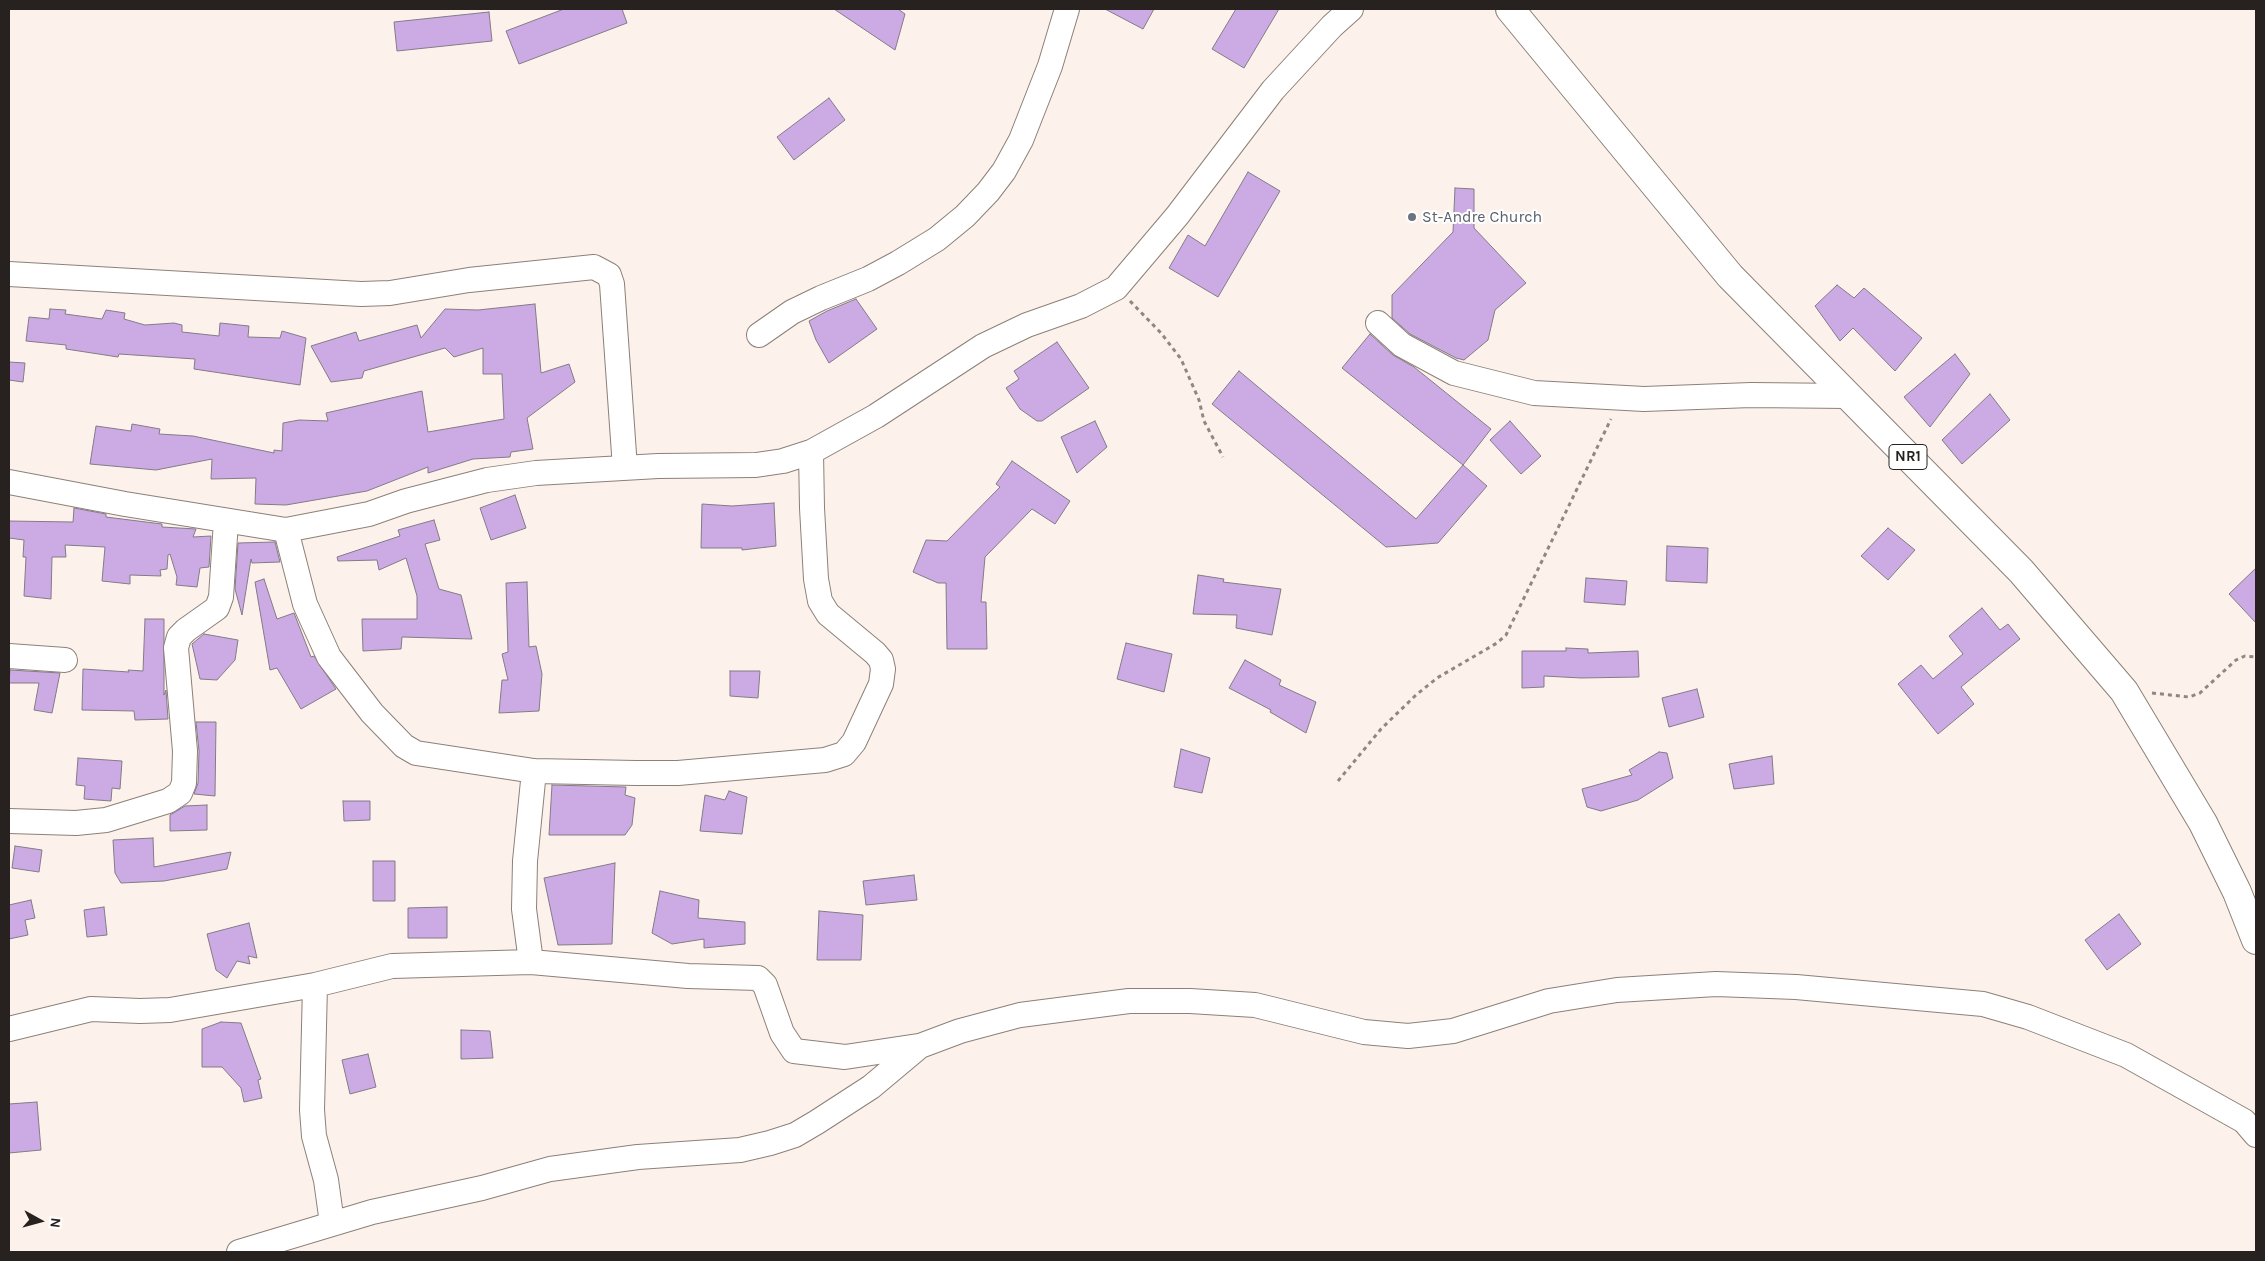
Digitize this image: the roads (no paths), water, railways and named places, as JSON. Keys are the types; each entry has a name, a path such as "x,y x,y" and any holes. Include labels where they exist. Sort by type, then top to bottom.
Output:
{"highway":[{"name":"NR1","path":"1510,9 1730,276 2021,571 2124,691 2203,823 2237,892 2256,940"}],"street":[{"path":"759,335 799,309 868,279 898,263 937,239 976,204 1004,171 1021,140 1050,66 1066,9"},
{"path":"9,482 286,530 370,514 406,501 487,480 536,473 625,468 756,465 783,461 811,452 876,416 983,346 1027,325 1081,306 1116,288 1177,216 1273,90 1325,17 1351,9"},
{"path":"9,274 361,294 594,267 609,275 612,284 625,468"},
{"path":"1378,323 1402,345 1463,375 1534,393 1621,398 1751,395 1847,396"},
{"path":"286,530 305,604 329,657 372,713 404,746 416,753 534,771 678,773 825,760 836,758 850,749 868,715 881,684 883,669 881,660 875,653 828,614 820,601 816,579 811,452"},
{"path":"9,821 76,823 106,820 168,801 180,793 184,783 185,751 176,648 179,637 186,630 217,608 221,597 226,521"},
{"path":"9,656 65,660"},
{"path":"531,962 524,909 525,861 534,771"},
{"path":"9,1029 91,1009 140,1012 170,1010 315,985 392,966 531,962 688,976 758,978 765,986 782,1032 794,1051 845,1058 920,1046 960,1031 1020,1014 1129,1001 1190,1001 1255,1005 1364,1032 1408,1036 1454,1031 1549,1002 1617,990 1716,984 1796,987 1983,1004 2028,1017 2126,1055 2244,1120 2256,1135"},
{"path":"315,985 312,1110 314,1136 326,1180 332,1223"},
{"path":"239,1252 372,1212 482,1188 550,1168 638,1157 740,1150 770,1143 795,1135 817,1122 871,1087 920,1046"}],"place":[{"name":"St-Andre Church","path":"1412,217"}]}
